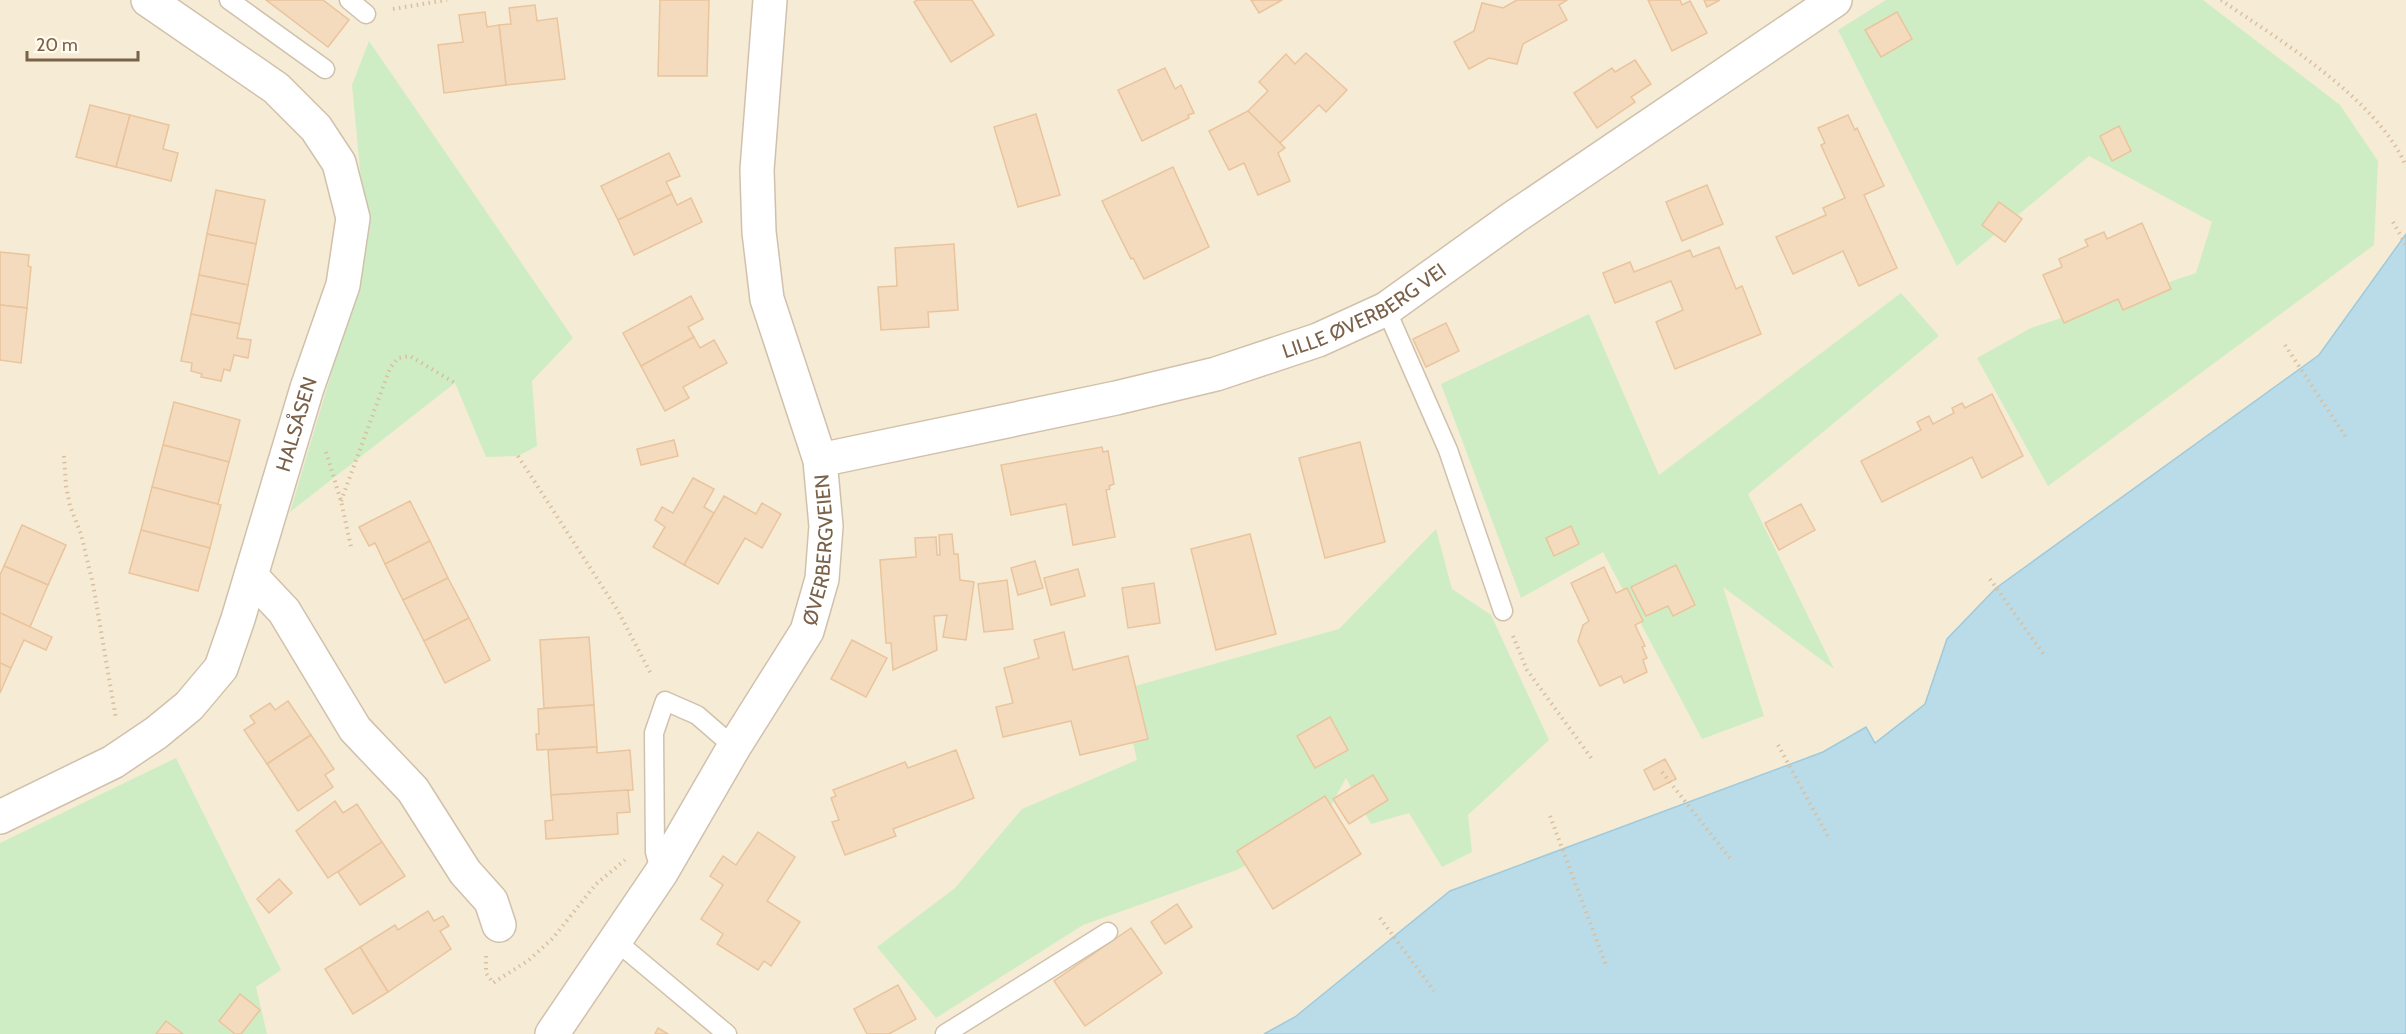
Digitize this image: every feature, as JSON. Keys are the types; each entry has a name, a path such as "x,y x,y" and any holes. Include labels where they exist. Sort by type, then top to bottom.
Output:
{"street":[{"name":"HALSÅSEN","path":"0,817 125,754 189,706 221,668 307,388 343,285 353,218 339,163 316,128 276,88 148,0"},
{"name":"ØVERBERGVEIEN","path":"552,1034 616,940 658,863 807,631 822,579 826,526 820,460 767,299 759,232 757,170 770,0"},
{"name":"LILLE ØVERBERG VEI","path":"820,460 1116,398 1216,374 1318,340 1386,309 1513,218 1835,0"},
{"path":"251,576 284,610 355,729 413,790 465,872 491,901 499,925"}],"lane":[{"path":"229,0 326,69"},
{"path":"349,0 366,14"},
{"path":"1386,309 1448,450 1503,610"},
{"path":"658,863 654,733 665,701 697,715 734,747"},
{"path":"945,1034 1108,932"},
{"path":"616,940 727,1034"}],"path":[{"path":"366,14 447,0"},
{"path":"2222,0 2306,59 2358,102 2400,151 2406,166"},
{"path":"2393,222 2406,245"},
{"path":"2285,345 2347,439"},
{"path":"341,501 390,368 398,358 410,356 455,383"},
{"path":"324,445 341,501 351,547"},
{"path":"64,456 70,506 81,534 93,584 102,629 111,700 125,754"},
{"path":"518,456 618,610 665,701"},
{"path":"1990,579 2044,655"},
{"path":"1503,610 1527,670 1592,759"},
{"path":"1778,745 1830,840"},
{"path":"1662,772 1732,861"},
{"path":"1550,816 1606,965"},
{"path":"499,925 486,957 486,973 493,983 530,960 553,938 596,884 628,857 639,862 658,863"},
{"path":"1380,918 1434,991"}],"shaded area":[{"path":"0,0 2406,0 2406,234 2319,355 1996,588 1947,639 1925,704 1875,744 1865,728 1823,752 1734,787 1264,1034 0,1034"}],"green space":[{"path":"1886,0 2203,0 2340,105 2378,161 2374,245 2048,486 1977,358 2031,328 2196,273 2212,222 2089,156 1957,266 1838,30"},
{"path":"369,41 573,338 532,381 537,446 518,456 486,457 455,383 290,512 357,287 364,212 352,85"},
{"path":"1901,293 1939,336 1748,494 1834,669 1723,587 1764,716 1702,739 1603,552 1521,598 1441,384 1589,314 1659,475"},
{"path":"1436,529 1452,589 1491,615 1549,740 1468,815 1472,852 1442,867 1409,813 1371,824 1346,778 1323,820 1237,870 1083,925 936,1018 877,947 955,888 1022,809 1137,760 1121,690 1339,629"},
{"path":"176,758 281,970 256,987 267,1034 0,1034 0,843"}],"water":[{"path":"2406,234 2406,1034 1264,1034 1295,1017 1450,891 1823,752 1866,727 1875,743 1925,704 1947,639 1996,588 2319,355"}],"building":[{"path":"266,0 323,0 349,20 328,47"},
{"path":"660,0 709,0 707,76 658,76"},
{"path":"917,0 972,0 994,35 951,62 914,2"},
{"path":"1251,0 1282,0 1259,13"},
{"path":"1517,0 1567,0 1559,5 1567,20 1523,44 1517,64 1489,58 1469,69 1454,42 1474,31 1482,3 1503,8"},
{"path":"1648,0 1680,0 1682,5 1690,1 1707,33 1672,51"},
{"path":"1704,0 1720,0 1707,7"},
{"path":"535,5 537,21 557,18 565,79 506,85 499,25 511,24 509,8"},
{"path":"485,12 487,27 499,25 506,85 444,93 438,45 463,42 459,15"},
{"path":"1897,12 1912,39 1881,57 1865,30"},
{"path":"1306,53 1347,90 1326,112 1319,105 1280,143 1248,111 1268,91 1259,82 1286,54 1295,64"},
{"path":"1635,60 1651,84 1631,97 1635,102 1597,128 1574,93 1612,68 1615,72"},
{"path":"1165,68 1175,89 1181,85 1194,113 1188,115 1189,118 1142,141 1118,90"},
{"path":"90,105 130,115 116,167 76,157"},
{"path":"1248,111 1285,148 1278,153 1290,181 1258,195 1244,163 1229,170 1209,131"},
{"path":"1036,114 1060,195 1018,207 994,127"},
{"path":"130,115 169,125 163,149 178,153 171,181 116,167"},
{"path":"1848,115 1855,130 1857,128 1884,186 1864,195 1897,268 1859,286 1843,251 1793,274 1776,237 1826,215 1823,208 1845,198 1821,145 1825,143 1818,128"},
{"path":"2119,126 2131,151 2112,161 2100,136"},
{"path":"669,153 680,176 666,182 672,194 618,220 601,186"},
{"path":"1173,167 1209,247 1144,279 1133,258 1131,259 1102,201"},
{"path":"1707,185 1723,224 1682,241 1666,202"},
{"path":"216,190 265,200 256,244 207,234"},
{"path":"672,194 677,205 691,198 702,222 634,255 618,220"},
{"path":"1999,202 2022,219 2005,242 1982,225"},
{"path":"2142,223 2171,289 2123,310 2118,299 2064,323 2043,275 2062,267 2059,259 2088,246 2085,240 2104,232 2107,239"},
{"path":"207,234 256,244 248,285 199,275"},
{"path":"954,244 958,310 928,312 929,327 881,330 878,287 897,286 895,248"},
{"path":"1719,247 1736,289 1742,286 1761,334 1675,369 1656,322 1683,310 1671,281 1615,303 1603,273 1630,262 1634,272 1690,250 1693,257"},
{"path":"0,252 29,255 28,266 31,267 27,308 0,305"},
{"path":"199,275 248,285 240,324 191,314"},
{"path":"691,296 703,319 688,327 694,337 641,366 623,333"},
{"path":"0,305 27,308 21,363 0,360"},
{"path":"191,314 240,324 237,338 251,340 248,358 234,355 230,371 224,369 221,381 201,377 202,374 191,371 192,363 181,361"},
{"path":"1446,323 1459,351 1426,367 1413,339"},
{"path":"694,337 700,348 714,340 727,363 683,387 689,398 665,411 641,366"},
{"path":"1992,394 2023,456 1982,478 1972,457 1882,502 1861,461 1921,430 1917,422 1929,416 1933,424 1954,413 1952,408 1962,403 1965,408"},
{"path":"174,402 240,420 229,462 163,445"},
{"path":"674,440 678,456 641,465 637,449"},
{"path":"1360,442 1385,542 1325,558 1299,458"},
{"path":"163,445 229,462 218,504 152,487"},
{"path":"1102,447 1103,452 1108,451 1114,484 1106,490 1115,537 1073,545 1066,504 1011,515 1001,465"},
{"path":"693,478 714,489 704,507 714,513 684,565 653,547 665,527 655,520 662,507 673,513"},
{"path":"152,487 221,505 210,548 141,530"},
{"path":"724,496 756,514 762,503 781,514 762,548 745,538 718,584 684,565"},
{"path":"410,501 430,541 385,564 375,543 369,546 359,527"},
{"path":"1801,504 1815,530 1779,550 1765,523"},
{"path":"22,525 66,545 48,585 4,566"},
{"path":"1571,526 1579,544 1554,556 1546,538"},
{"path":"141,530 210,548 198,591 129,573"},
{"path":"952,534 954,554 958,554 960,580 974,582 966,640 943,637 947,615 934,616 937,650 893,670 891,643 886,643 880,560 916,557 915,538 936,537 937,555 940,555 939,535"},
{"path":"1250,534 1276,634 1216,650 1191,549"},
{"path":"430,541 448,578 403,600 385,564"},
{"path":"1035,561 1043,588 1018,595 1011,568"},
{"path":"1676,565 1695,605 1673,616 1668,606 1646,616 1631,587"},
{"path":"4,566 48,585 30,627 0,613 0,575"},
{"path":"1604,567 1616,593 1627,588 1643,621 1635,625 1645,646 1642,647 1647,658 1643,660 1647,672 1624,683 1621,676 1600,686 1578,641 1583,625 1589,621 1571,583"},
{"path":"1078,569 1085,596 1051,605 1044,578"},
{"path":"448,578 469,618 424,641 403,600"},
{"path":"1007,580 1013,629 984,632 978,584"},
{"path":"1154,583 1160,623 1128,628 1122,588"},
{"path":"0,613 52,637 46,650 24,640 11,668 0,663"},
{"path":"469,618 490,660 445,683 424,641"},
{"path":"1064,632 1073,670 1128,656 1148,739 1080,755 1071,721 1003,737 996,707 1013,703 1004,668 1039,658 1034,640"},
{"path":"589,637 594,705 544,708 540,640"},
{"path":"852,640 887,658 866,697 831,679"},
{"path":"0,663 11,668 0,693"},
{"path":"288,701 311,735 267,764 244,730 255,723 250,716 270,703 275,710"},
{"path":"594,705 597,747 537,750 538,709"},
{"path":"1330,717 1348,750 1315,768 1297,736"},
{"path":"311,735 334,769 325,775 333,787 298,811 267,764"},
{"path":"597,747 597,753 630,750 633,790 551,795 548,750"},
{"path":"956,750 974,798 893,829 896,836 845,855 832,822 839,820 831,798 836,796 833,790 905,762 908,768"},
{"path":"1665,759 1676,779 1654,790 1644,770"},
{"path":"1373,775 1388,800 1349,824 1333,799"},
{"path":"628,790 630,812 617,813 618,834 546,839 545,821 553,820 551,795"},
{"path":"1325,796 1361,854 1273,909 1237,851"},
{"path":"335,801 343,813 357,804 382,842 328,878 296,831"},
{"path":"758,832 795,857 767,901 800,922 771,966 764,961 758,970 717,944 723,934 701,919 723,885 710,876 723,856 736,865"},
{"path":"382,842 405,876 360,905 338,872"},
{"path":"279,879 292,893 269,913 257,899"},
{"path":"1177,904 1192,927 1165,944 1151,922"},
{"path":"428,911 434,921 443,916 449,926 440,931 451,949 388,992 360,947 395,925 398,930"},
{"path":"1131,928 1162,973 1085,1026 1054,981"},
{"path":"360,947 388,992 353,1014 325,969"},
{"path":"898,985 916,1019 889,1034 867,1034 854,1009"},
{"path":"240,994 260,1010 241,1034 235,1034 219,1021"},
{"path":"166,1021 183,1034 156,1034"},
{"path":"658,1028 668,1034 655,1034"}]}
